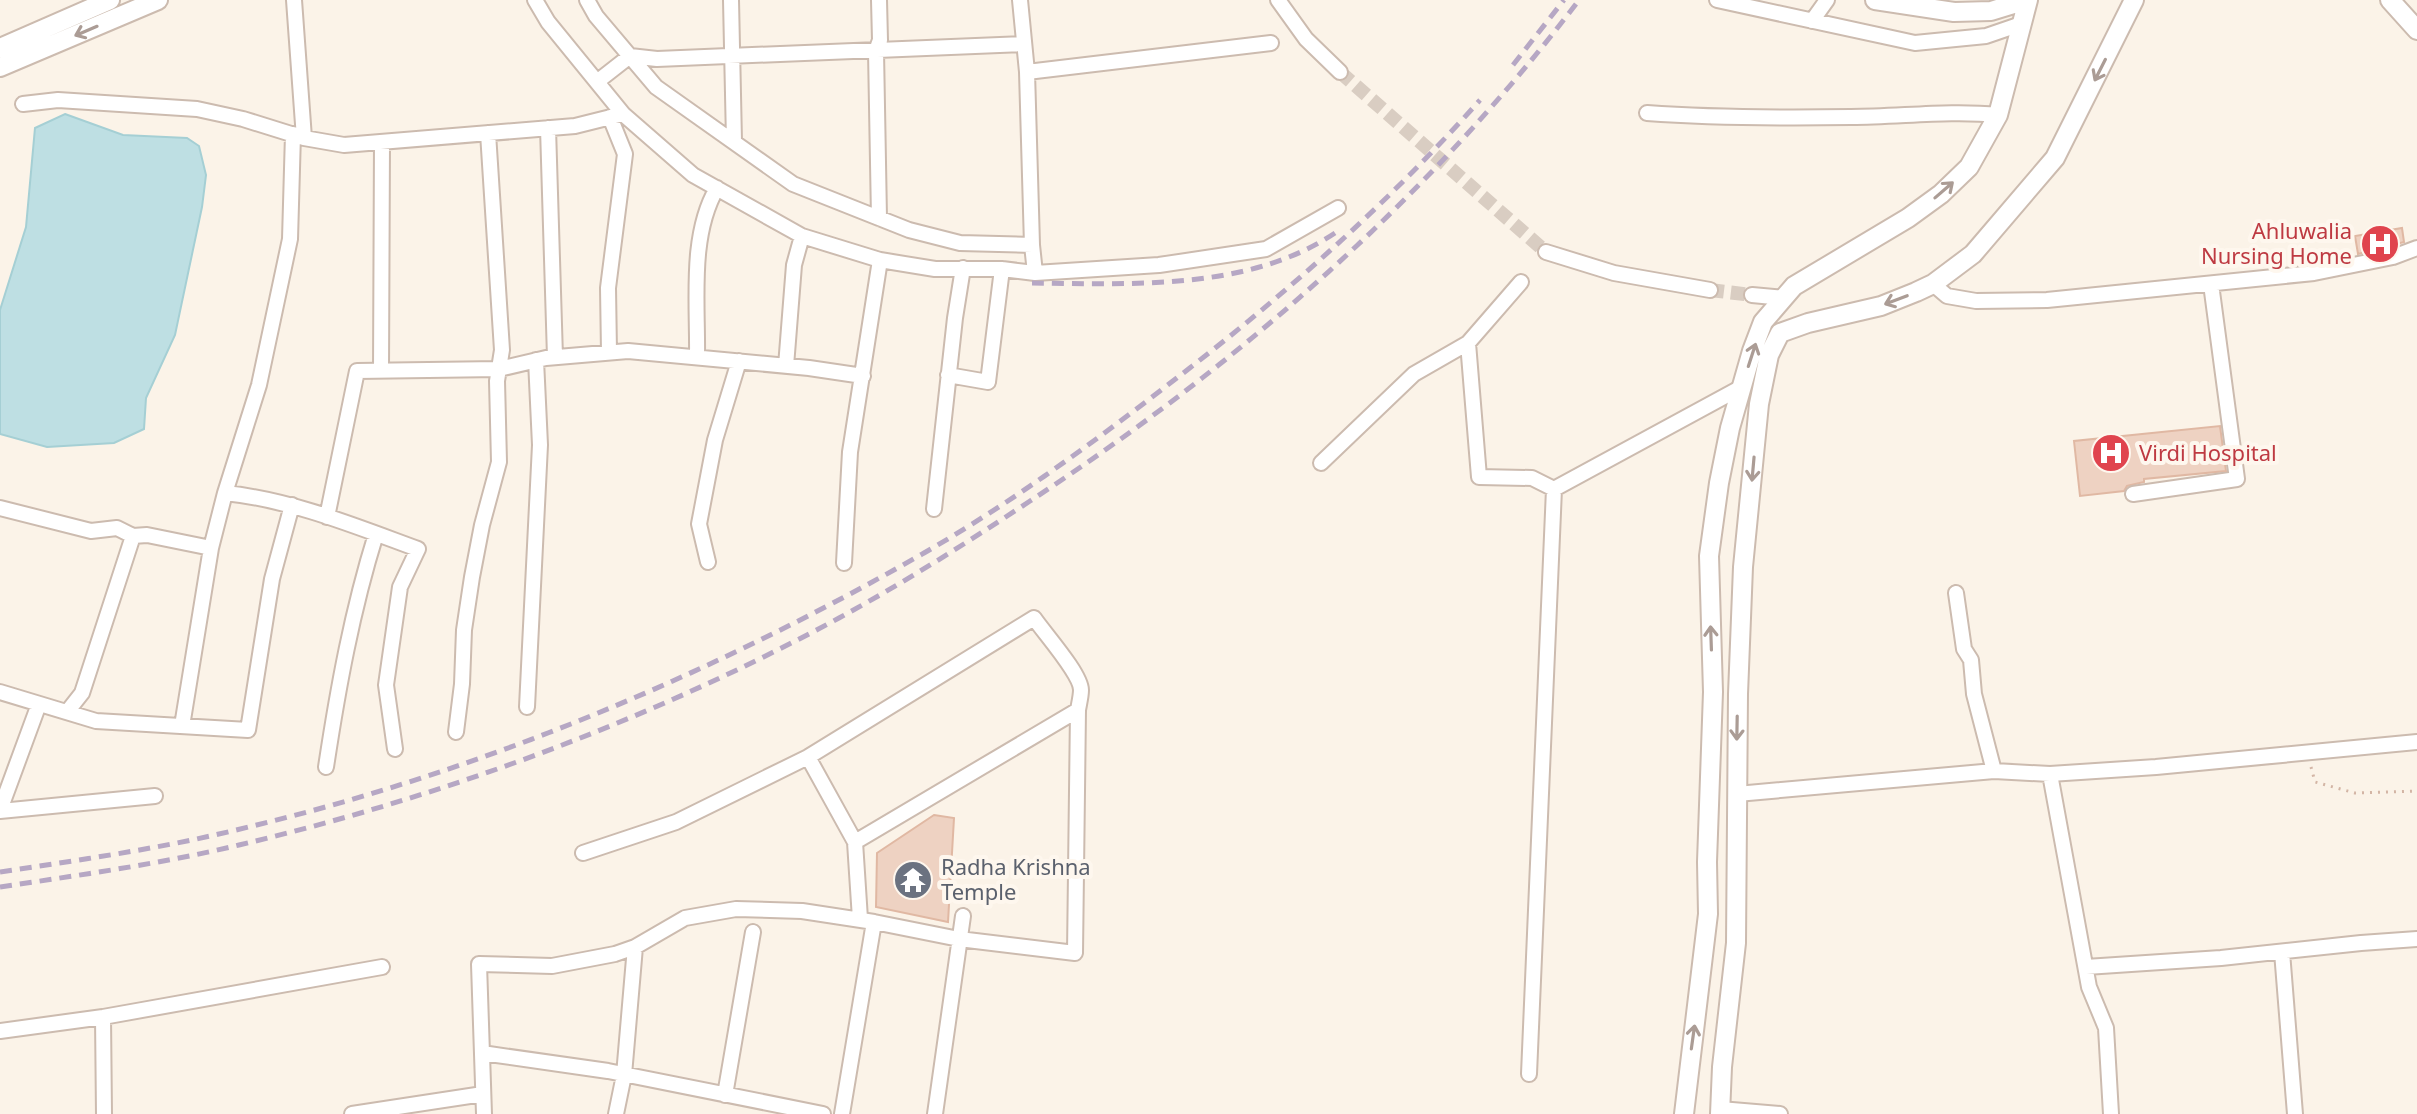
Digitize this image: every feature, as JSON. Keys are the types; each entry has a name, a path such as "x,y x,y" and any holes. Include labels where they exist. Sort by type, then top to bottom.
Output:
{"street":[{"path":"0,48 110,0"},
{"path":"0,67 158,0"},
{"path":"182,726 211,548 259,385 287,252 298,136 294,0"},
{"path":"535,0 548,22 598,81 616,115 625,154 608,288 609,352"},
{"path":"587,0 596,16 656,87 793,184 909,230 960,243 1032,245"},
{"path":"731,0 734,141"},
{"path":"879,0 880,40 876,51 879,218"},
{"path":"1020,0 1027,72 1035,273"},
{"path":"1278,0 1306,39 1340,72"},
{"path":"1717,0 1915,43 1986,36 2021,24"},
{"path":"1812,21 1827,0"},
{"path":"1875,0 1954,12 1991,11 2027,0"},
{"path":"1684,1114 1708,914 1713,692 1709,556 1719,483 1742,387 1763,322 1794,286 1908,218 1941,194 1969,167 1998,115 2011,74 2027,0"},
{"path":"1780,1114 1720,1112 1736,943 1738,694 1746,540 1759,404 1769,355 1780,333 1808,323 1881,306 1933,284 1973,254 2055,158 2134,0"},
{"path":"2390,0 2417,30"},
{"path":"1027,72 1271,43"},
{"path":"598,81 630,56 657,59 1023,44"},
{"path":"23,104 58,100 197,109 344,145 575,126 616,115 648,136 693,175 802,236 880,260 935,269 1002,269 1035,273 1159,265 1266,249 1338,208"},
{"path":"1647,113 1701,117 1998,115"},
{"path":"548,128 555,357"},
{"path":"456,732 464,630 472,577 499,462 497,381 502,350 488,133"},
{"path":"625,154 648,136"},
{"path":"381,371 382,142"},
{"path":"697,357 699,247 708,205 717,188"},
{"path":"786,366 794,265 802,236"},
{"path":"1933,284 1947,296 1976,301 2047,300 2314,273 2393,257 2417,248"},
{"path":"1546,252 1614,273 1710,290"},
{"path":"844,563 850,452 880,260"},
{"path":"934,509 963,268"},
{"path":"948,375 988,382 1002,269"},
{"path":"1321,463 1414,374 1468,343 1521,282"},
{"path":"2133,494 2237,479 2211,284"},
{"path":"1752,295 1784,298"},
{"path":"1763,322 1780,333"},
{"path":"1468,343 1479,477 1532,478 1554,489"},
{"path":"327,517 357,371 499,369 555,357 628,351 863,376"},
{"path":"527,707 540,445 536,360"},
{"path":"708,562 699,524 715,440 739,361"},
{"path":"1554,489 1742,387"},
{"path":"1529,1074 1554,489"},
{"path":"225,493 259,496 292,505 418,549 400,587 386,685 395,749"},
{"path":"0,692 96,721 248,730 272,579 292,505"},
{"path":"0,508 91,531 117,528 133,536 147,535 211,548"},
{"path":"326,767 342,664 358,592 376,534"},
{"path":"67,712 82,693 133,536"},
{"path":"1956,593 1964,649 1971,660 1974,694 1994,771"},
{"path":"484,1114 479,964 552,966 615,954 635,947 685,918 736,909 802,911 867,920 959,939 1075,953 1078,710 1082,688 1072,667 1054,648 1034,618 808,757 676,822 583,853"},
{"path":"39,704 0,810 155,796"},
{"path":"855,842 1078,710"},
{"path":"1737,794 1994,771 2050,774 2156,767 2417,742"},
{"path":"808,757 855,842 867,920 842,1114"},
{"path":"2050,774 2089,987 2106,1028 2111,1114"},
{"path":"935,1114 963,916"},
{"path":"725,1095 753,932"},
{"path":"2086,967 2417,939"},
{"path":"616,1114 624,1075 635,947"},
{"path":"2282,952 2295,1114"},
{"path":"0,1031 103,1017 382,967"},
{"path":"103,1017 104,1114"},
{"path":"482,1053 624,1075 823,1114"},
{"path":"352,1114 483,1094"}],"path":[{"path":"2306,752 2315,782 2355,793 2417,791"}],"water":[{"path":"65,114 123,135 187,138 199,146 206,175 175,335 146,398 144,429 114,443 47,447 0,434 0,310 26,227 35,128"}],"building":[{"path":"2402,228 2404,242 2358,254 2355,236"},
{"path":"2220,426 2226,471 2144,479 2144,482 2127,486 2124,491 2080,496 2074,441"},
{"name":"Radha Krishna Temple","path":"934,815 954,818 948,922 876,907 877,853"}],"tunnel":[{"path":"1340,72 1546,252"},
{"path":"1710,290 1752,295"}],"railway":[{"path":"1513,65 1564,0"},
{"path":"0,887 209,852 317,825 471,778 622,721 695,689 768,655 864,604 983,532 1107,449 1255,335 1326,274 1459,143 1521,73 1579,0"},
{"path":"0,872 207,837 326,807 415,780 503,750 676,680 843,598 924,553 1027,488 1191,367 1342,240 1413,172 1480,100"},
{"path":"1032,283 1150,283 1230,274 1268,265 1304,251 1338,231"}],"place":[{"name":"Ahluwalia Nursing Home","path":"2380,244"},
{"name":"Virdi Hospital","path":"2111,453"},
{"name":"Radha Krishna Temple","path":"913,880"}]}
